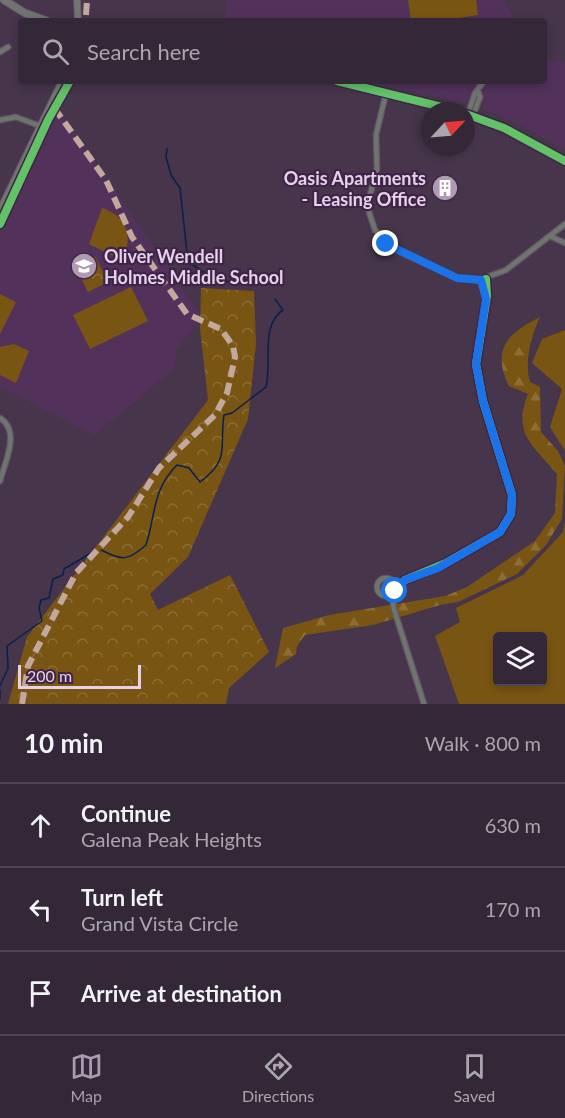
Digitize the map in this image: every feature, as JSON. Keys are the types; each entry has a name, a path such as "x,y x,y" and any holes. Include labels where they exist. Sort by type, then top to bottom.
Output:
{"main road":[{"path":"4,0 25,13 39,18"},
{"path":"77,0 78,18"},
{"path":"0,210 61,84"},
{"path":"349,84 422,102"},
{"path":"475,117 526,138 565,161"}],"street":[{"path":"0,52 8,48"},
{"path":"475,105 480,97 478,91 482,84"},
{"path":"386,93 376,135 377,168 369,199 370,218 375,230 386,244 400,253 457,278 484,280 506,270 565,224"},
{"path":"0,120 16,117 40,126"},
{"path":"550,236 565,243"},
{"path":"424,704 393,606 377,590 378,582 384,578 393,581 405,580 438,568 495,535 511,514 512,495 483,401 476,364 486,299 484,280"},
{"path":"0,418 8,423 11,433 0,481"},
{"path":"384,597 405,580"},
{"path":"393,581 395,590 393,606"}],"shaded area":[{"path":"226,0 505,0 514,18 225,18"},
{"path":"547,62 565,62 565,150 518,124 483,109 483,100 470,95 468,102 459,102 376,84 547,84"},
{"name":"Oliver Wendell Holmes Middle School","path":"55,103 202,317 176,350 175,368 95,435 0,387 0,216"}],"green space":[{"path":"408,0 476,0 478,15 458,18 411,18"},
{"path":"102,208 117,216 126,229 127,244 121,260 89,244"},
{"path":"95,256 108,282 88,292 75,266"},
{"path":"131,287 148,321 90,349 73,315"},
{"path":"201,288 254,291 256,344 248,419 188,557 150,594 158,610 230,575 269,652 229,688 226,704 8,704 27,637 208,400 200,328"},
{"path":"0,294 16,302 0,334"},
{"path":"540,317 529,349 528,374 530,382 540,387 541,432 558,451 565,466 562,519 546,545 517,574 458,602 440,605 373,625 305,635 297,646 296,654 275,668 283,628 329,615 445,596 467,587 535,541 555,513 557,474 528,438 522,419 528,394 509,386 504,373 502,352 511,336"},
{"path":"565,330 565,451 550,427 562,389 532,363 542,339"},
{"path":"14,344 29,351 16,383 0,375 0,347"},
{"path":"565,522 565,704 459,704 435,636 460,622 456,608 523,575 563,532"}],"waterway":[{"path":"167,149 166,157 171,175 180,188 188,262 219,282 252,280 259,283"},
{"path":"101,550 124,558 146,545 159,493 169,474 177,465 189,468 200,482 216,466 222,452 224,415 232,413 266,387 271,325 283,310 275,299"},
{"path":"0,686 8,668 7,646 42,621 39,608 41,600 49,598 53,579 63,575 64,569 91,553"},
{"path":"0,690 0,699"}],"marked path":[{"path":"86,15 87,0"},
{"path":"22,704 28,666 76,573 128,517 159,468 215,415 227,393 235,357 233,346 221,329 187,314 132,237 106,180 55,109"}],"cycle path":[{"path":"0,224 48,120 68,84"},
{"path":"349,84 422,102"},
{"path":"475,117 504,128 565,161"},
{"path":"396,588 405,580 446,563 500,532 511,514 512,495 483,401 476,364 487,296 486,279"}],"place":[{"name":"Oasis Apartments - Leasing Office","path":"445,188"},
{"name":"Oliver Wendell Holmes Middle School","path":"84,266"}],"route":[{"path":"386,244 400,253 457,278 481,280 486,299 476,364 483,401 510,486 513,505 511,514 500,532 438,568 405,580 395,591"}]}
